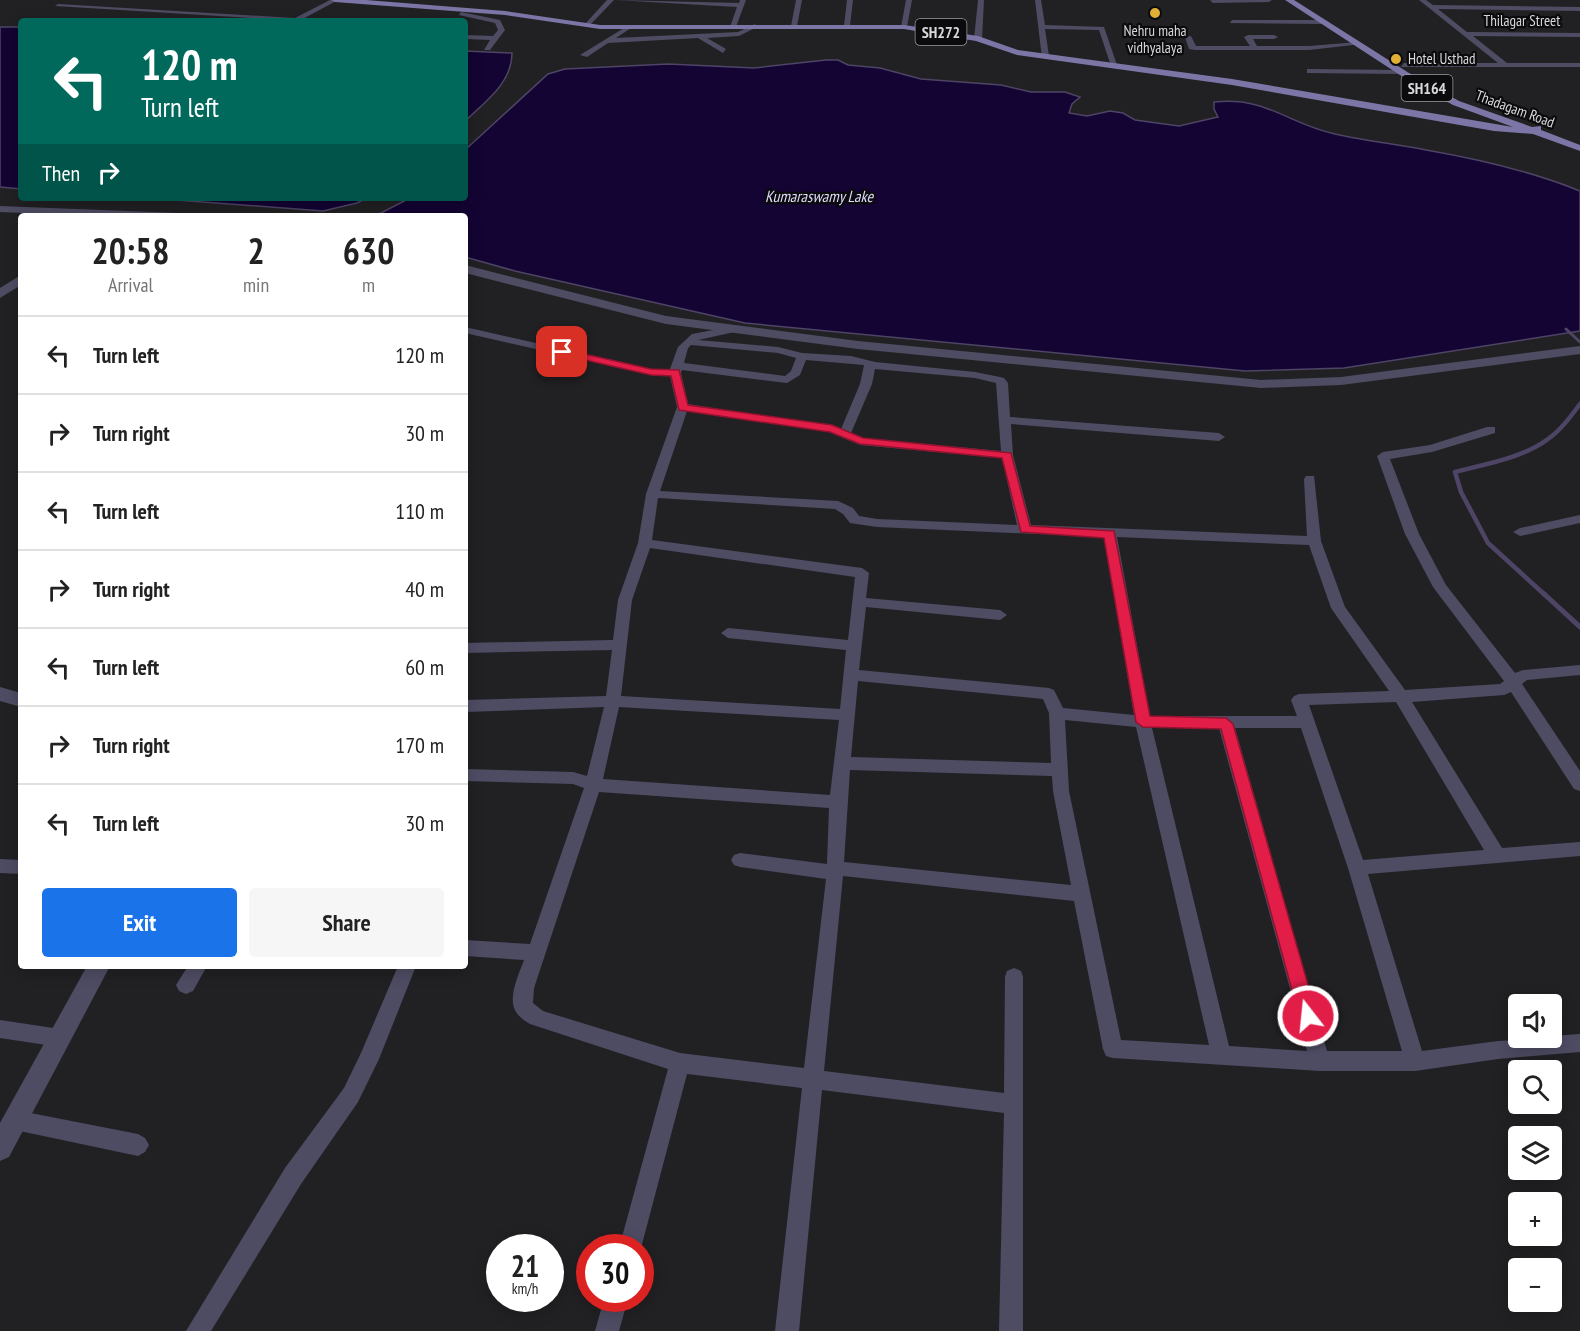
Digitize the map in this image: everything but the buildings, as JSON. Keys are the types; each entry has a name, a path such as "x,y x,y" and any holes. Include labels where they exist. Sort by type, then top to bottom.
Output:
{"main road":[{"name":"SH272","path":"335,0 463,12 505,13 587,25 629,27 904,27 978,39 1017,52 1232,82 1494,128 1535,130"},
{"name":"Thadagam Road","path":"1289,0 1358,44 1403,69"},
{"name":"Thadagam Road","path":"1299,0 1456,103 1580,148"},
{"name":"Thadagam Road","path":"1535,130 1580,142"}],"street":[{"path":"299,18 335,0"},
{"path":"587,25 611,0"},
{"path":"618,0 742,2 733,27"},
{"path":"794,26 799,0"},
{"path":"847,26 850,0"},
{"path":"904,27 909,0"},
{"path":"978,39 981,0"},
{"path":"1038,0 1045,56"},
{"path":"1213,2 1269,0"},
{"path":"1422,0 1504,64"},
{"path":"145,10 157,4"},
{"path":"58,6 262,18"},
{"path":"1432,7 1580,9"},
{"path":"456,18 463,12 498,21 502,30 487,48"},
{"path":"172,18 180,13"},
{"path":"1232,22 1324,22"},
{"path":"584,55 629,27"},
{"path":"607,41 739,34 755,27"},
{"path":"1041,27 1102,28 1115,66"},
{"name":"Thilagar Street","path":"1465,34 1580,35"},
{"path":"468,37 496,38"},
{"path":"701,37 723,51"},
{"path":"1189,37 1193,48 1310,48 1358,44"},
{"path":"1255,48 1248,37 1274,37"},
{"path":"1310,71 1504,64 1580,64"},
{"path":"0,209 62,213"},
{"path":"116,213 140,213"},
{"path":"468,270 666,320 858,345 1262,384 1352,380 1580,350"},
{"path":"0,294 18,281"},
{"path":"735,329 696,336 683,347 676,369 683,407 652,494 645,543 625,600 613,700 593,785 524,988 524,1007 537,1018 680,1063 1014,1104"},
{"path":"468,331 651,372 676,369 787,380 796,373 802,356"},
{"path":"689,342 778,351 802,356 850,359 872,365 975,375 1000,380 1007,455 1025,529"},
{"path":"845,434 866,384 870,365 872,365"},
{"path":"683,407 832,429 860,441 1007,455"},
{"path":"1004,420 1219,437"},
{"path":"1491,430 1432,447 1383,456 1412,534 1440,587 1513,682 1580,784"},
{"path":"1310,479 1314,541 1338,608 1400,695 1497,856"},
{"path":"652,494 838,505 848,511 855,520 877,523 1314,541"},
{"path":"1520,532 1580,519"},
{"path":"1110,534 1143,722 1221,1055"},
{"path":"645,543 862,573 838,802 835,871 787,1331"},
{"path":"859,602 1000,615"},
{"path":"728,633 855,646"},
{"path":"468,648 620,645"},
{"path":"1415,1062 1357,868 1299,700 1436,695 1504,689 1523,675 1580,670"},
{"path":"853,675 1049,694 1057,713 1061,791 1113,1049 1320,1061 1415,1062 1498,1050 1580,1043"},
{"path":"0,694 18,699"},
{"path":"468,706 613,700 848,715"},
{"path":"1057,713 1143,722 1226,724 1308,722"},
{"path":"1226,724 1320,1061"},
{"path":"842,763 1060,770"},
{"path":"468,775 573,778 593,785 838,802"},
{"path":"1357,868 1580,849"},
{"path":"740,860 1081,894"},
{"path":"0,866 18,867"},
{"path":"468,948 536,953"},
{"path":"0,1148 97,969"},
{"path":"186,986 196,969"},
{"path":"198,1331 293,1176 351,1095 369,1059 406,969"},
{"path":"1011,1331 1014,977"},
{"path":"0,1029 60,1038"},
{"path":"634,1234 680,1063"},
{"path":"15,1120 138,1145"},
{"path":"608,1331 613,1312"}],"water":[{"path":"0,27 18,27 18,189 0,187"},
{"path":"468,51 512,53 507,74 489,99 468,118"},
{"name":"Kumaraswamy Lake","path":"838,60 848,65 880,68 921,79 1001,85 1031,92 1065,92 1080,97 1072,104 1069,113 1087,116 1110,111 1123,113 1135,120 1179,126 1218,117 1214,109 1214,102 1248,103 1318,130 1485,162 1561,184 1580,191 1580,331 1344,368 1245,371 745,323 515,271 468,258 468,213 381,213 404,201 468,201 468,147 548,74 565,69 668,64 754,68"},
{"path":"189,201 361,201 323,211"}],"waterway":[{"path":"1566,329 1580,342"},
{"path":"1545,595 1488,543 1461,492 1455,472 1503,460 1538,446 1566,423 1580,404"},
{"path":"1543,593 1580,627"}],"place":[{"name":"Nehru maha vidhyalaya","path":"1155,13"},
{"name":"Hotel Usthad","path":"1396,59"}],"route":[{"path":"562,352 651,372 675,372 683,407 832,429 860,441 1007,455 1025,529 1110,534 1143,722 1226,724 1308,1016"}]}
